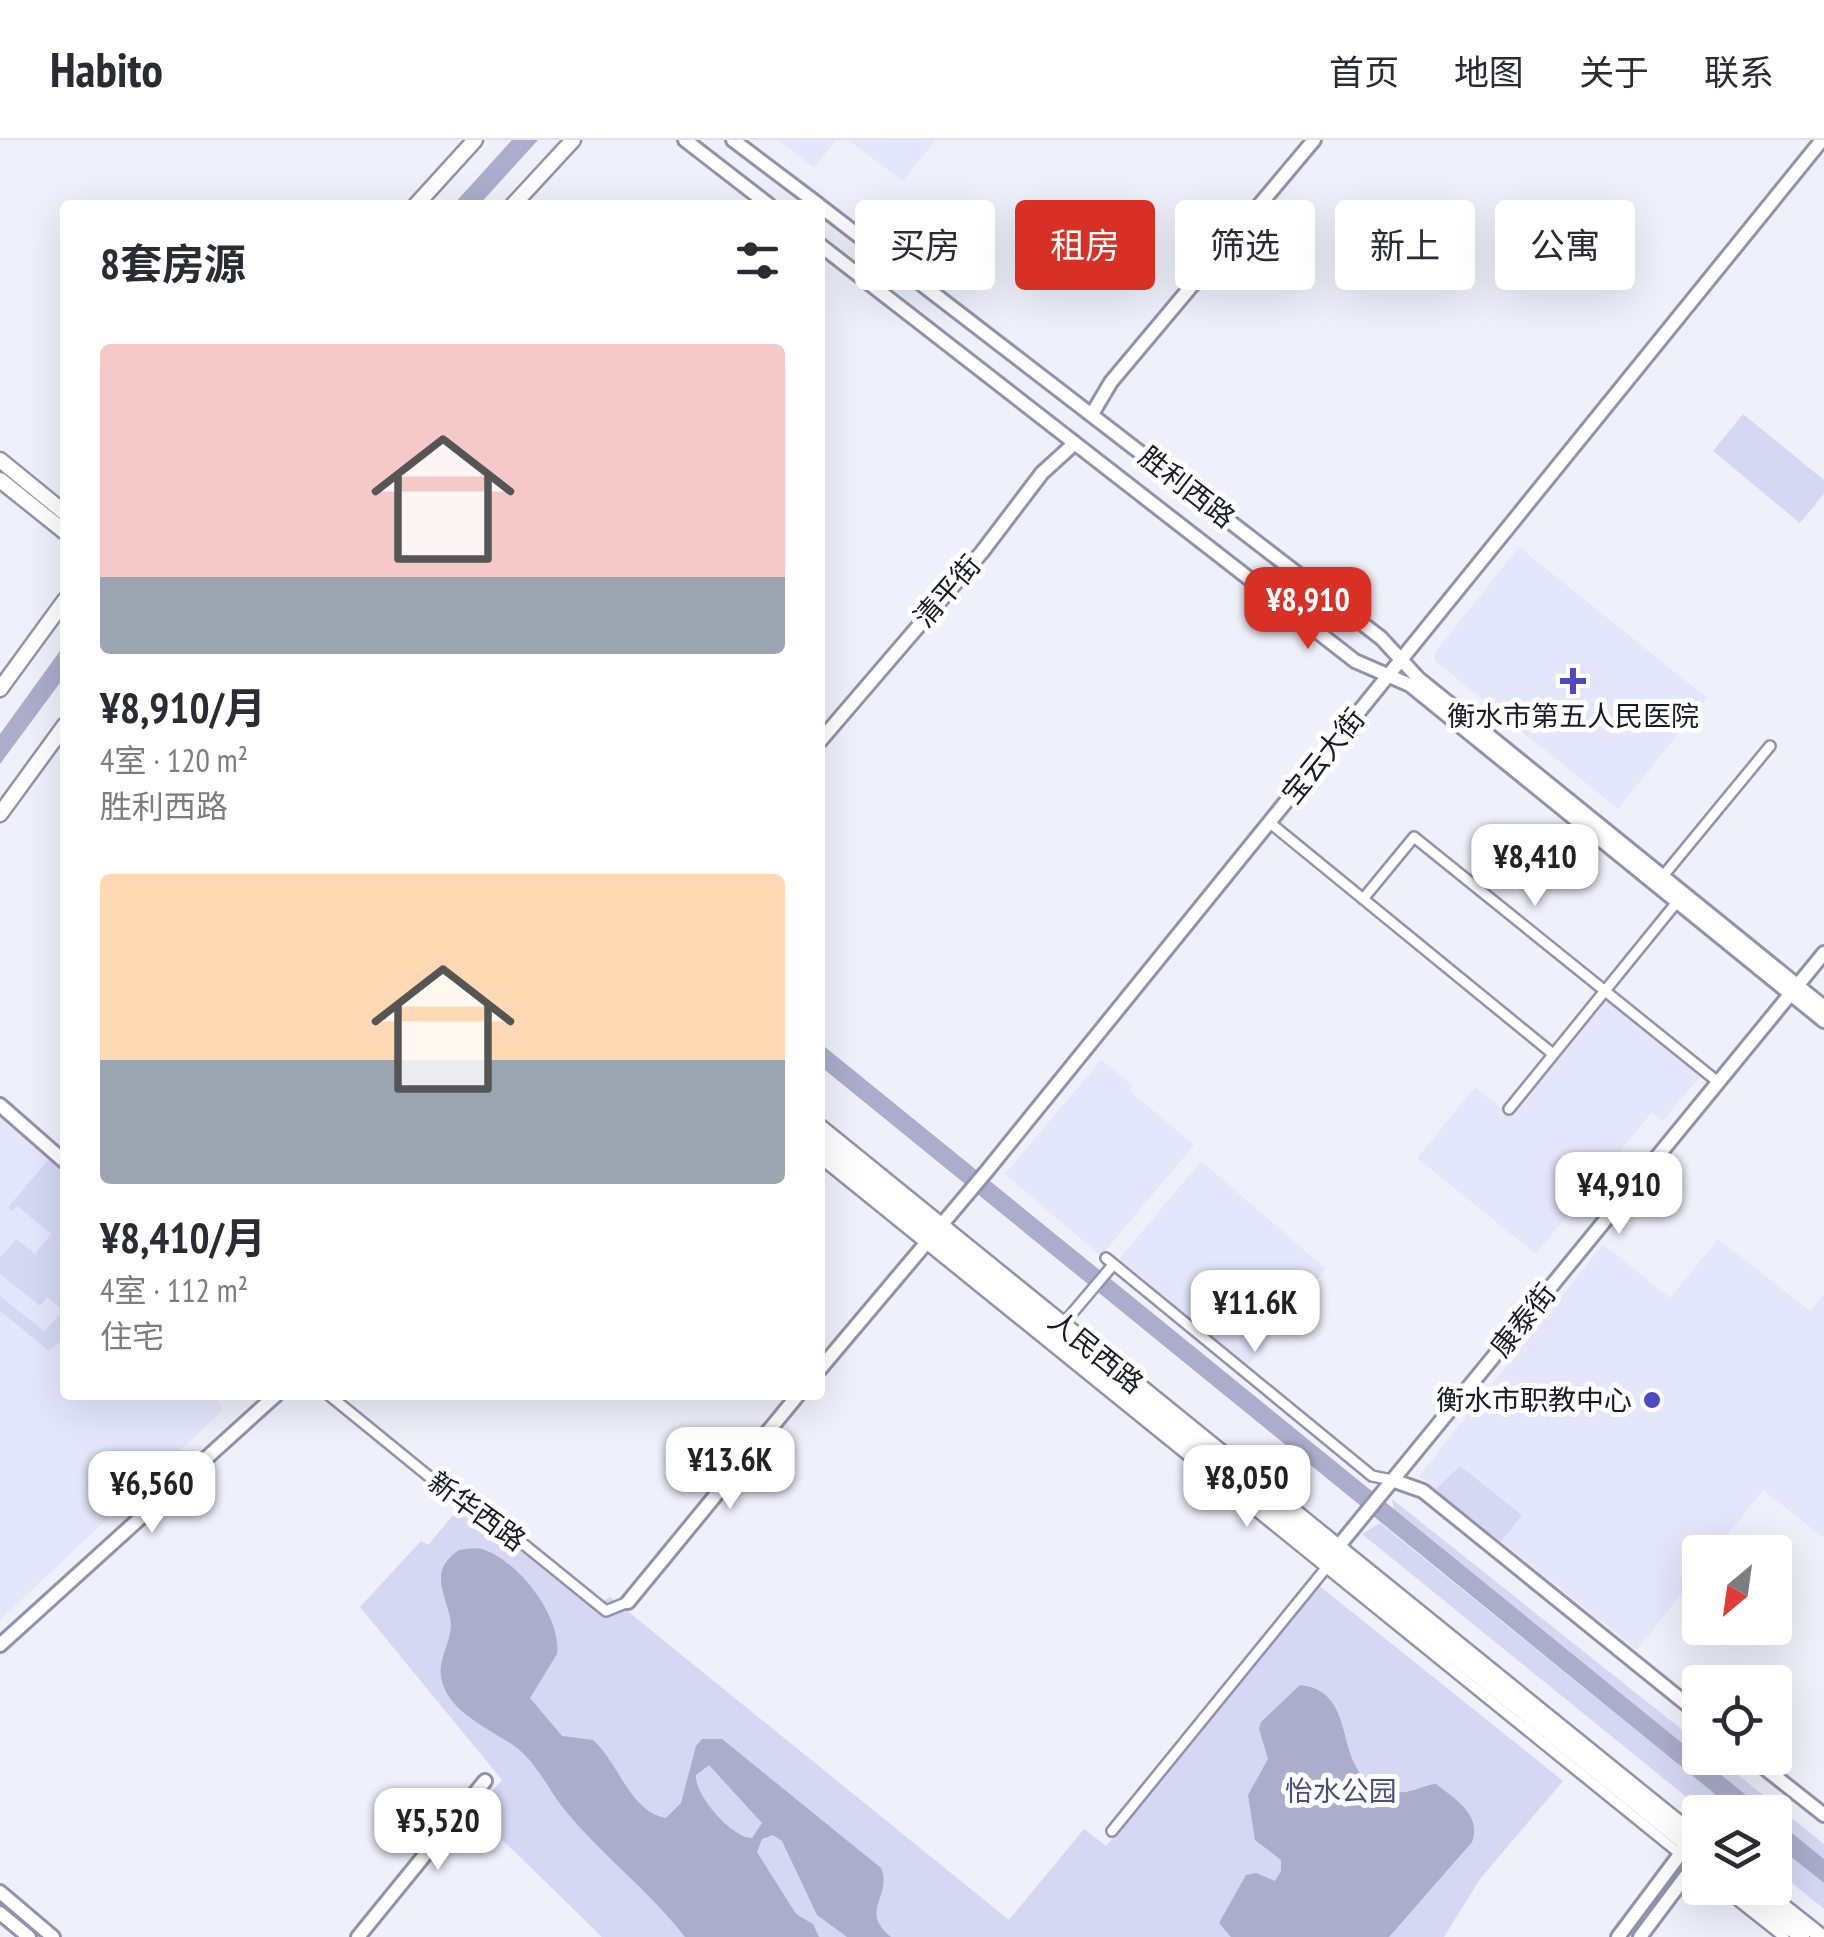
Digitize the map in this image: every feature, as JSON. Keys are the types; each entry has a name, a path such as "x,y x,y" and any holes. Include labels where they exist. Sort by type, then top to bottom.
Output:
{"main road":[{"path":"421,200 475,140"},
{"path":"519,200 573,140"},
{"path":"0,460 60,509"},
{"path":"0,480 60,528"},
{"path":"0,689 60,607"},
{"path":"0,814 60,732"},
{"name":"人民西路","path":"825,1132 932,1233 1063,1324 1337,1548 1682,1840"},
{"name":"人民西路","path":"825,1148 1682,1840"},
{"path":"1762,1905 1802,1937"},
{"path":"1782,1905 1822,1937"}],"street":[{"path":"685,140 763,200"},
{"name":"胜利西路","path":"733,140 811,200"},
{"path":"1092,414 1111,382 1314,140"},
{"name":"宝云大街","path":"825,1363 970,1192 1822,140"},
{"name":"胜利西路","path":"825,211 1380,638 1419,680 1663,876 1794,989 1824,1021"},
{"name":"胜利西路","path":"825,249 1355,662 1410,685 1677,902 1824,1007"},
{"name":"清平街","path":"825,734 982,552 1042,473 1075,443"},
{"path":"1663,876 1770,746"},
{"path":"1269,822 1554,1054"},
{"path":"1363,900 1414,836 1718,1082"},
{"path":"1509,1109 1677,902"},
{"name":"康泰街","path":"1337,1548 1824,953"},
{"path":"0,1105 60,1158"},
{"path":"825,1161 932,1233 1326,1568 1682,1841"},
{"path":"1063,1324 1109,1265 1372,1476 1422,1491 1682,1700"},
{"path":"0,1645 270,1400"},
{"name":"新华西路","path":"335,1400 475,1514 511,1534 606,1611 628,1602"},
{"path":"628,1602 794,1400"},
{"path":"1112,1831 1326,1568"},
{"path":"1773,1775 1824,1816"},
{"path":"358,1937 485,1781"},
{"path":"1618,1937 1682,1855"},
{"path":"1640,1937 1682,1883"},
{"path":"0,1892 53,1937"},
{"path":"1744,1905 1784,1937"},
{"path":"0,1913 28,1937"}],"shaded area":[{"path":"512,140 538,140 484,200 458,200"},
{"path":"779,140 836,140 814,168"},
{"path":"848,140 934,140 934,142 903,181"},
{"name":"衡水市第五人民医院","path":"1519,547 1707,698 1618,809 1434,660 1436,651"},
{"path":"60,651 60,683 0,764 0,734"},
{"path":"1605,998 1700,1076 1663,1121 1652,1112 1536,1254 1417,1158 1475,1087 1510,1115"},
{"path":"825,1047 1682,1743 1682,1767 825,1070"},
{"path":"1101,1060 1133,1086 1130,1091 1194,1145 1101,1256 1005,1174"},
{"path":"0,1102 60,1153 60,1400 218,1400 223,1410 0,1620"},
{"path":"1201,1161 1326,1269 1247,1367 1119,1259"},
{"name":"衡水市职教中心","path":"1718,1239 1810,1311 1824,1294 1824,1538 1763,1490 1727,1535 1682,1535 1682,1593 1637,1650 1419,1476 1603,1244 1670,1298"},
{"path":"482,1549 510,1565 535,1592 552,1624 557,1654 530,1698 562,1736 593,1740 643,1807 666,1818 681,1803 696,1746 702,1739 722,1739 881,1868 884,1878 877,1919 891,1937 847,1937 817,1915 782,1841 773,1835 762,1839 757,1852 796,1914 813,1924 819,1937 685,1937 578,1826 524,1755 451,1700 441,1676 451,1625 441,1580 450,1557 459,1550","holes":["709,1765 762,1823 752,1838 725,1824 701,1793 696,1775"]},
{"path":"1300,1685 1320,1691 1333,1704 1351,1756 1360,1773 1374,1785 1402,1792 1436,1784 1465,1808 1473,1824 1472,1842 1389,1937 1231,1937 1219,1923 1246,1875 1256,1873 1275,1881 1281,1871 1281,1860 1255,1840 1248,1795 1268,1759 1259,1729 1261,1722"},
{"path":"1692,1775 1721,1775 1746,1795 1716,1795"},
{"path":"1792,1833 1824,1859 1824,1883 1792,1858"}],"green space":[{"path":"1743,414 1824,480 1824,494 1800,523 1713,451"},
{"path":"57,1150 60,1153 60,1308 47,1297 40,1306 0,1274 0,1258 16,1239 35,1254 51,1234 17,1206 12,1211 8,1207"},
{"path":"0,1296 44,1331 60,1315 60,1341 49,1351 0,1311"},
{"path":"1460,1466 1522,1515 1501,1542 1435,1490"},
{"path":"1392,1499 1682,1730 1682,1743 1394,1510"},
{"name":"怡水公园","path":"465,1501 592,1608 610,1597 1009,1920 1084,1829 1106,1846 1317,1584 1563,1781 1480,1879 1444,1937 602,1937 474,1812 502,1780 360,1607 421,1541 428,1545"},
{"path":"1380,1523 1682,1767 1682,1775 1691,1775 1716,1795 1684,1795 1362,1534"},
{"path":"1721,1775 1738,1775 1763,1795 1746,1795"},
{"path":"1792,1818 1824,1844 1824,1859 1792,1833"},
{"path":"1792,1858 1824,1883 1824,1909 1792,1883"}],"place":[{"name":"衡水市第五人民医院","path":"1573,681"},
{"name":"衡水市职教中心","path":"1652,1400"}]}
